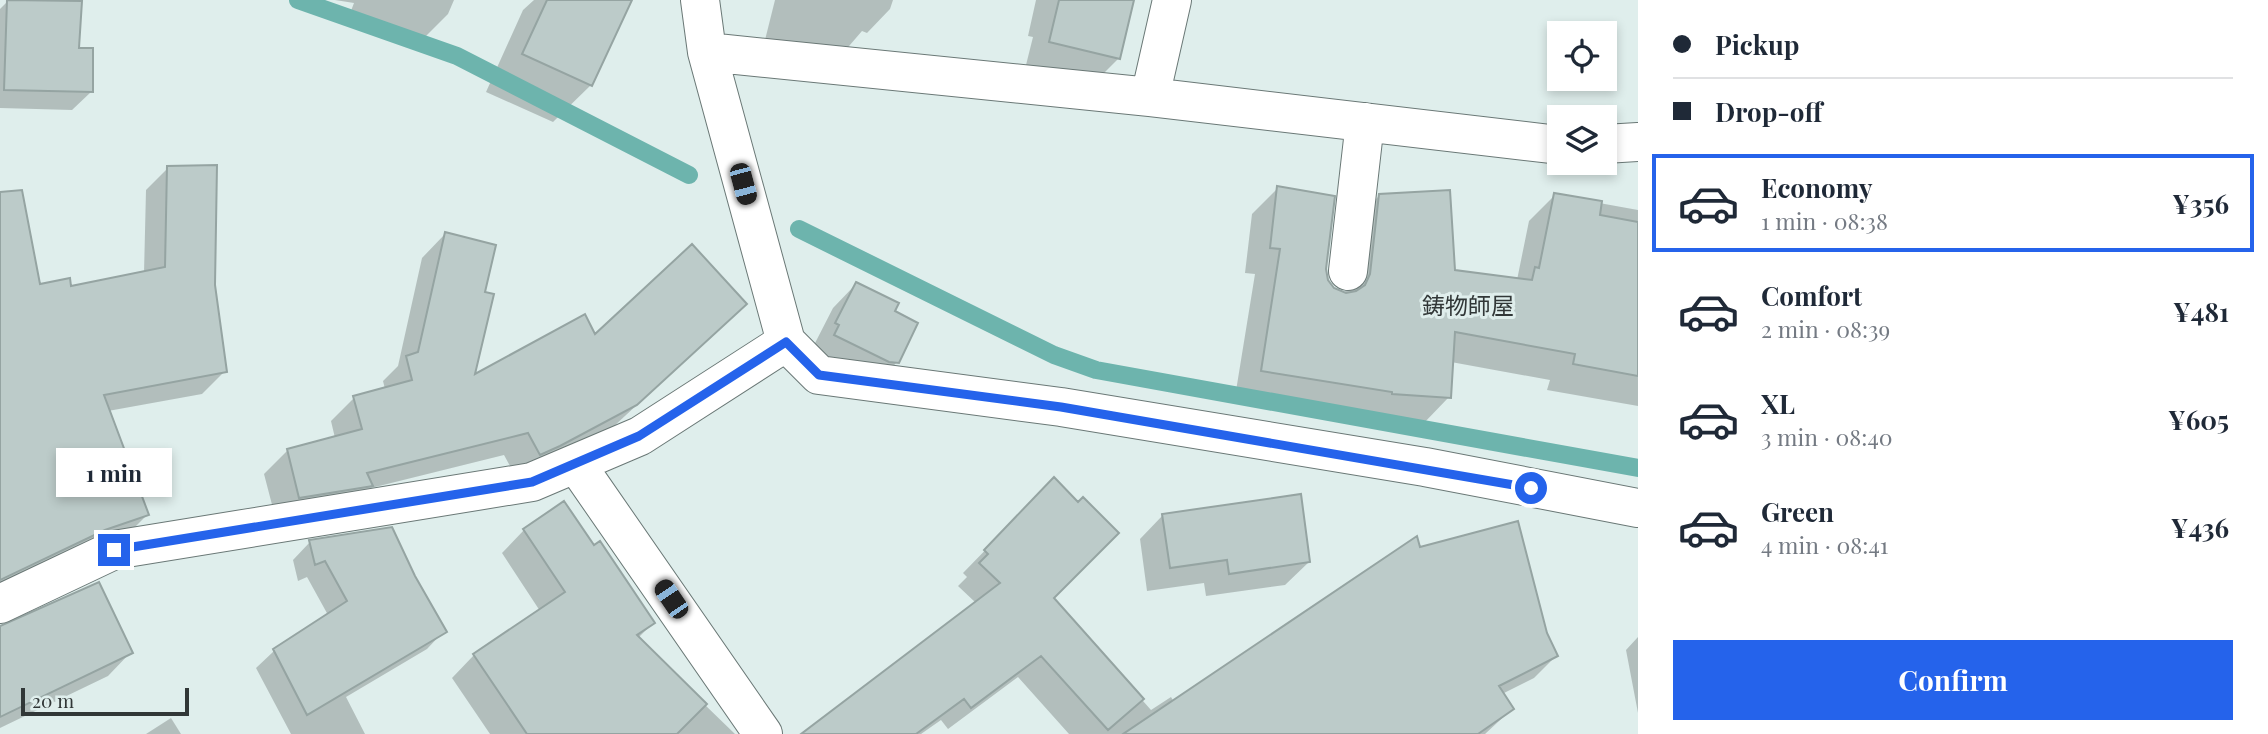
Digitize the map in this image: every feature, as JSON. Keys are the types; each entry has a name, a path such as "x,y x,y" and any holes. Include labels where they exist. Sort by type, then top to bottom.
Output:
{"street":[{"path":"699,0 707,52 786,342 819,375 1061,407 1424,467 1638,508"},
{"path":"1150,97 1172,0"},
{"path":"707,52 1150,97 1547,144"},
{"path":"1348,271 1364,122"},
{"path":"1617,143 1638,142"},
{"path":"0,604 114,550 532,482 639,436 786,342"},
{"path":"576,464 763,734"}],"building":[{"path":"7,0 82,1 79,48 93,48 93,92 4,90"},
{"path":"547,0 632,0 592,86 522,54"},
{"path":"1059,0 1134,0 1120,59 1049,42"},
{"path":"217,165 215,285 227,372 104,395 149,515 105,530 0,580 0,192 22,190 40,284 70,278 71,286 165,267 167,166"},
{"path":"1277,186 1335,196 1326,269 1328,280 1334,288 1346,293 1365,285 1370,274 1379,194 1450,190 1455,270 1532,280 1535,267 1539,268 1554,193 1602,201 1600,215 1638,222 1638,376 1573,364 1575,354 1455,332 1451,398 1392,394 1261,371 1280,249 1270,248"},
{"path":"445,232 496,245 485,292 494,294 475,374 585,314 595,334 692,244 747,304 637,405 540,455 528,433 367,473 373,486 299,498 287,449 362,429 353,396 412,380 406,356 418,352"},
{"path":"856,282 899,303 895,311 918,323 899,363 889,362 834,335 839,325 835,323"},
{"path":"1054,477 1078,502 1083,497 1119,533 1054,598 1144,699 1108,730 1041,656 971,708 964,699 916,734 801,734 1000,583 979,563 988,554 984,550"},
{"path":"1301,494 1310,562 1229,574 1227,560 1170,568 1162,514"},
{"path":"564,501 594,545 600,541 655,623 637,635 707,704 677,734 527,734 473,654 565,592 523,529"},
{"path":"1518,521 1547,633 1558,656 1499,686 1514,709 1478,734 1123,734 1417,536 1420,547"},
{"path":"392,527 415,576 447,632 307,715 273,649 347,601 325,561 315,565 309,540"},
{"path":"99,582 133,653 0,717 0,626"}],"waterway":[{"path":"298,0 457,56 689,175"},
{"path":"799,229 1054,355 1096,370 1638,468"}],"district":[{"name":"鋳物師屋","path":"1468,304"}],"route":[{"path":"114,550 532,482 639,436 786,342 819,375 1061,407 1424,467 1531,488"}]}
